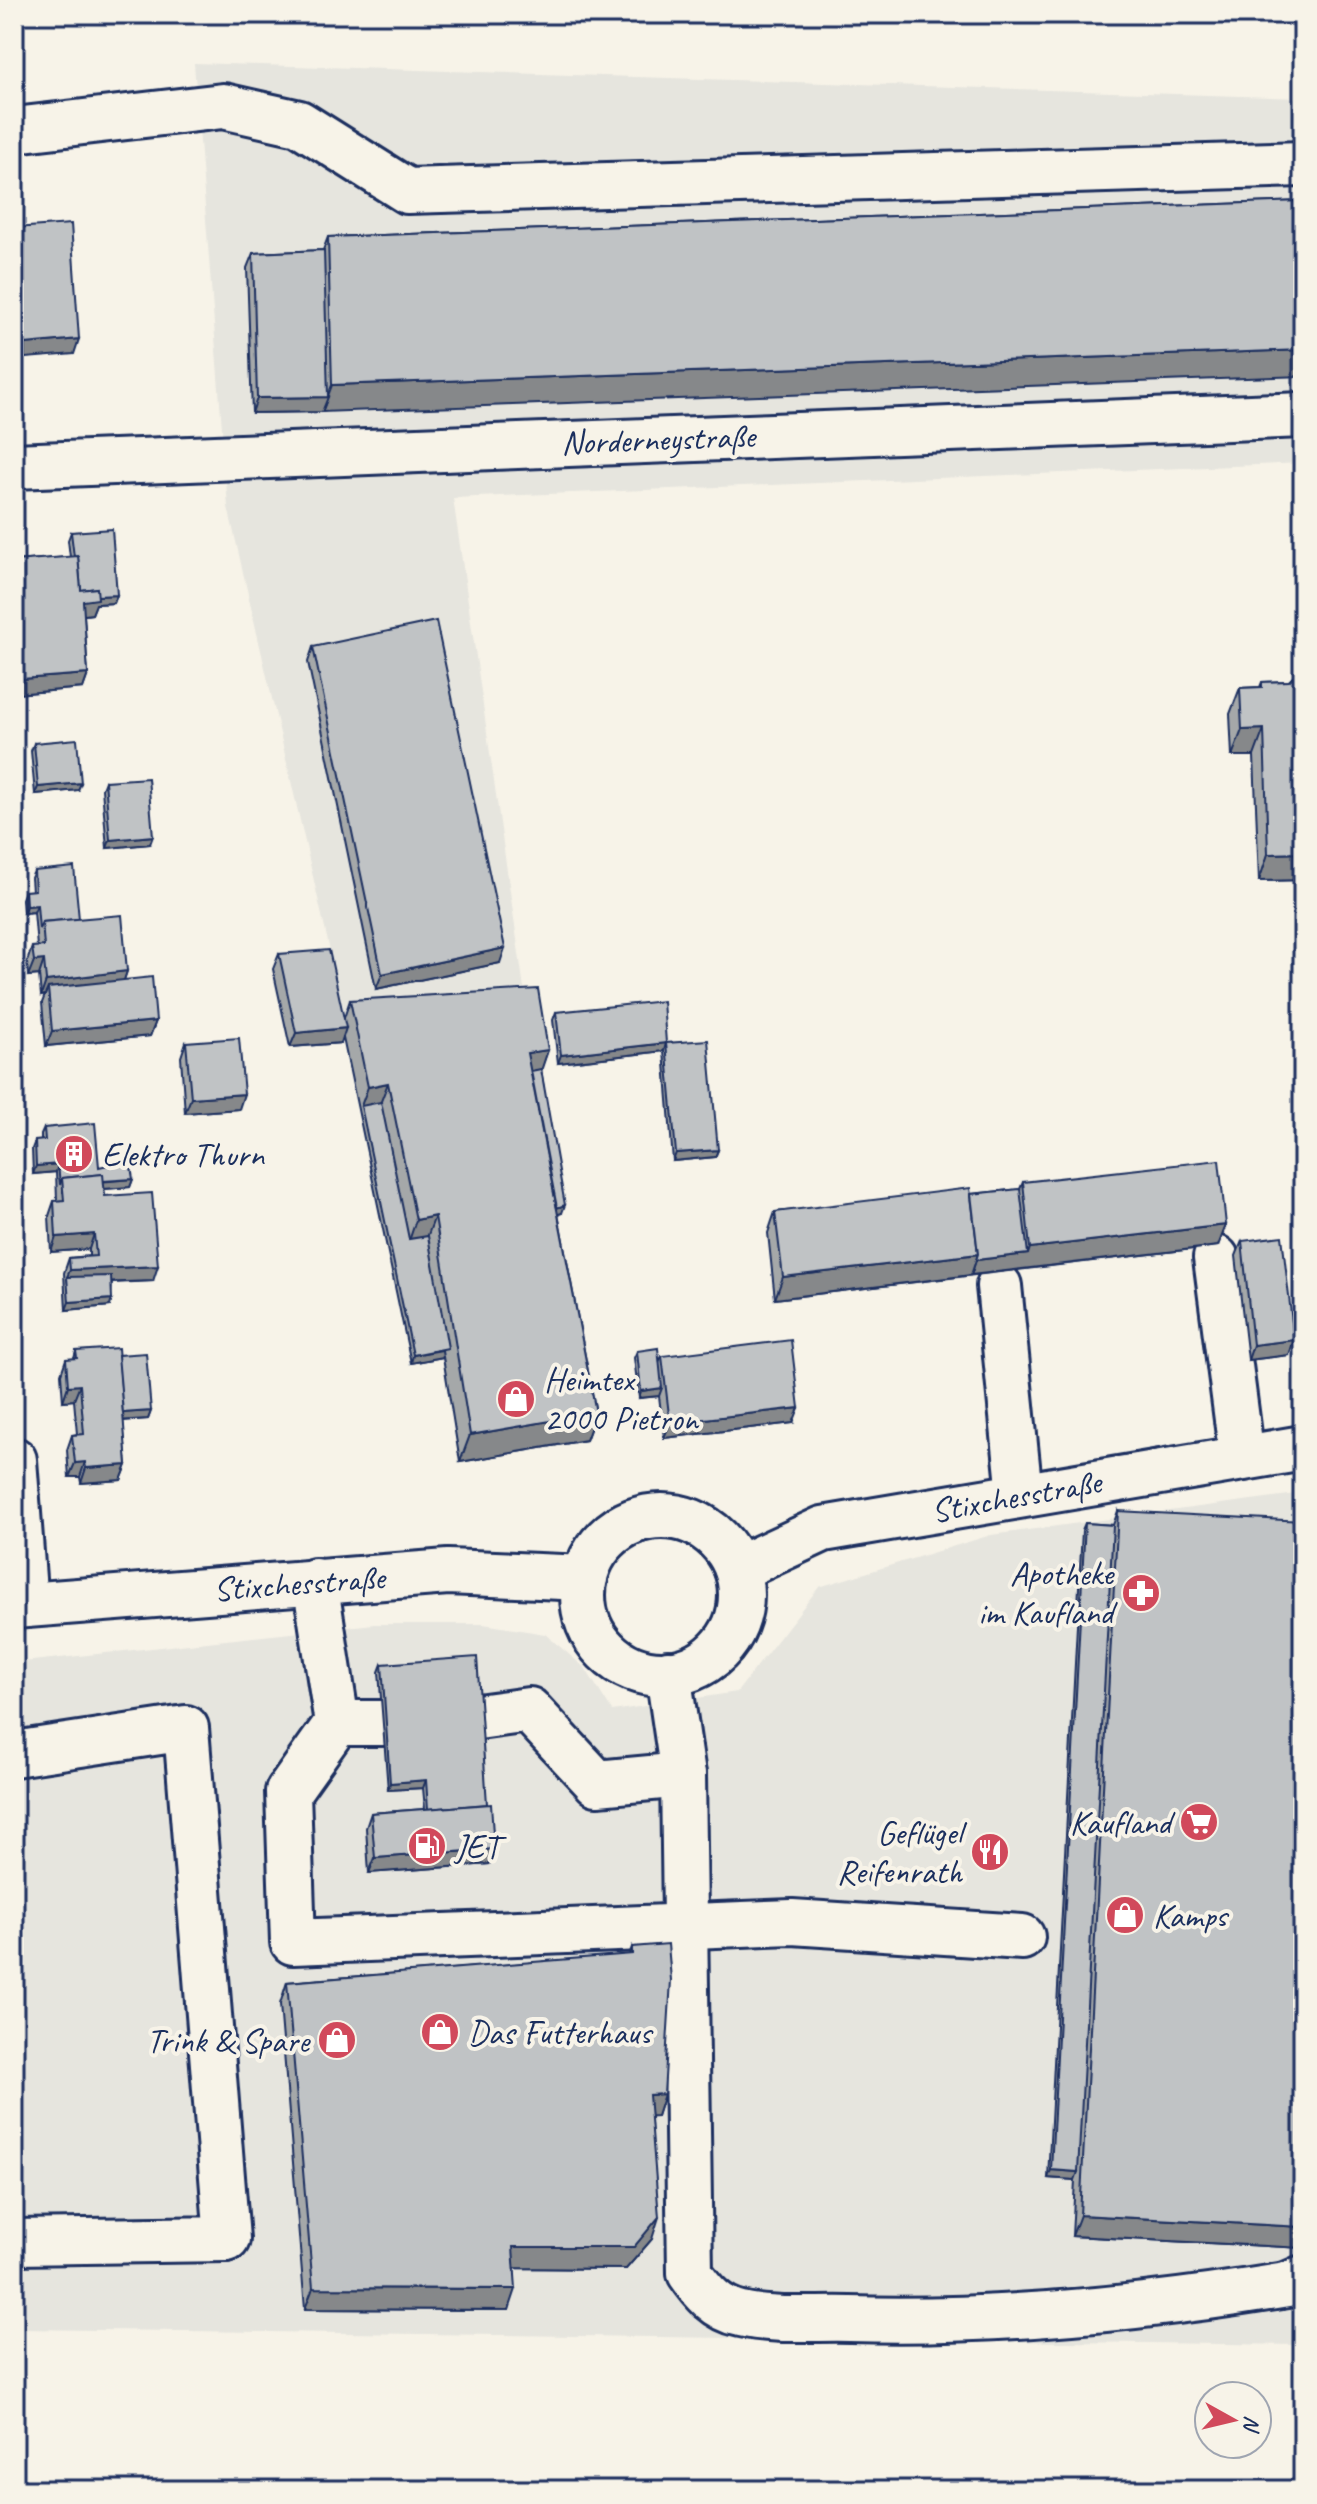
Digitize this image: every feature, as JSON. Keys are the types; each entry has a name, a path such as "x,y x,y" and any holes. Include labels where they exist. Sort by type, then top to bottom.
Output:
{"street":[{"path":"14,130 223,106 299,123 407,191 1303,164"},
{"name":"Norderneystraße","path":"14,466 1303,415"},
{"path":"1216,1258 1242,1458"},
{"path":"999,1286 1020,1495"},
{"name":"Stixchesstraße","path":"737,1569 823,1529 1303,1448"},
{"path":"14,1460 20,1606"},
{"path":"657,1515 683,1518 706,1529 725,1546 737,1569 741,1593 738,1616 728,1638 712,1656 692,1668 668,1673 644,1671 621,1663 603,1647 589,1626 584,1602 585,1578 594,1554 610,1534 632,1521 657,1515"},
{"name":"Stixchesstraße","path":"20,1606 448,1572 585,1578"},
{"path":"315,1581 337,1723 288,1792 293,1942 792,1922 1022,1937"},
{"path":"668,1673 683,1775 688,1924 687,2194 690,2273 704,2293 719,2305 740,2314 773,2317 1004,2317 1169,2305 1298,2285"},
{"path":"478,1717 529,1710 597,1783 683,1775"},
{"path":"337,1723 383,1723"},
{"path":"14,1745 14,1754 186,1728 227,2239 14,2242"}],"shaded area":[{"path":"194,63 1303,98 1303,463 453,498 525,995 348,1029 228,507"},
{"path":"1303,1493 1303,2345 14,2329 14,1663 374,1624 483,1624 545,1634 585,1668 612,1711 737,1692 819,1587 991,1535"}],"building":[{"path":"1303,201 1303,350 332,385 328,237"},
{"path":"71,224 79,339 14,345 14,228"},
{"path":"324,250 328,397 257,398 253,253"},
{"path":"112,529 117,595 97,596 97,588 81,590 78,556 74,557 71,532"},
{"path":"78,556 81,590 97,588 98,599 83,601 88,674 21,679 19,659 14,659 14,645 17,645 14,561"},
{"path":"436,621 505,948 382,974 313,647"},
{"path":"1303,667 1303,853 1268,854 1264,729 1242,730 1240,688 1262,687 1262,682 1289,681"},
{"path":"77,739 81,783 38,787 34,743"},
{"path":"148,778 153,836 110,840 105,781"},
{"path":"74,867 79,919 42,922 39,929 37,905 26,906 25,891 35,890 34,871"},
{"path":"122,915 127,971 46,981 44,960 34,961 32,947 44,946 42,922"},
{"path":"329,950 346,1028 296,1033 279,954"},
{"path":"152,977 156,1021 52,1031 48,988"},
{"path":"538,989 548,1050 527,1053 596,1413 470,1435 435,1216 416,1220 388,1083 368,1087 350,1000"},
{"path":"663,1001 666,1043 561,1055 556,1012"},
{"path":"239,1038 244,1094 191,1098 186,1042"},
{"path":"708,1040 718,1150 676,1153 666,1043"},
{"path":"541,1069 565,1205 557,1208 531,1071"},
{"path":"381,1102 409,1239 428,1236 448,1348 413,1355 361,1106"},
{"path":"95,1123 99,1167 130,1160 133,1179 103,1181 103,1174 62,1178 60,1185 58,1164 36,1166 35,1141 45,1140 44,1128"},
{"path":"1219,1160 1226,1225 1030,1248 1023,1182"},
{"path":"103,1174 105,1196 152,1193 158,1266 70,1270 69,1258 96,1256 94,1234 56,1237 54,1201 64,1200 62,1178"},
{"path":"970,1188 978,1254 783,1277 775,1212"},
{"path":"1020,1189 1028,1254 976,1260 978,1254 971,1194"},
{"path":"1282,1236 1294,1340 1253,1345 1242,1241"},
{"path":"111,1276 112,1299 69,1302 67,1277"},
{"path":"791,1340 799,1408 670,1423 662,1356"},
{"path":"118,1348 127,1465 86,1468 85,1462 75,1463 72,1435 84,1434 80,1385 68,1386 66,1359 77,1358 76,1351"},
{"path":"658,1348 662,1388 641,1391 637,1351"},
{"path":"146,1353 151,1411 123,1413 118,1355"},
{"name":"Kaufland","path":"1118,1511 1303,1521 1303,2227 1080,2215"},
{"path":"1085,1523 1113,1525 1078,2172 1051,2170"},
{"path":"477,1657 487,1804 428,1809 426,1780 390,1783 382,1664"},
{"name":"JET","path":"491,1804 494,1849 375,1858 371,1813"},
{"path":"668,1944 671,1980 664,2094 649,2095 659,2217 634,2247 513,2247 516,2289 313,2288 287,1982 632,1954 632,1947"}],"place":[{"name":"Elektro Thurn","path":"74,1154"},
{"name":"Heimtex 2000 Pietron","path":"516,1399"},
{"name":"Apotheke im Kaufland","path":"1141,1593"},
{"name":"Kaufland","path":"1199,1822"},
{"name":"JET","path":"427,1846"},
{"name":"Geflügel Reifenrath","path":"990,1852"},
{"name":"Kamps","path":"1125,1915"},
{"name":"Das Futterhaus","path":"440,2032"},
{"name":"Trink & Spare","path":"337,2040"}]}
